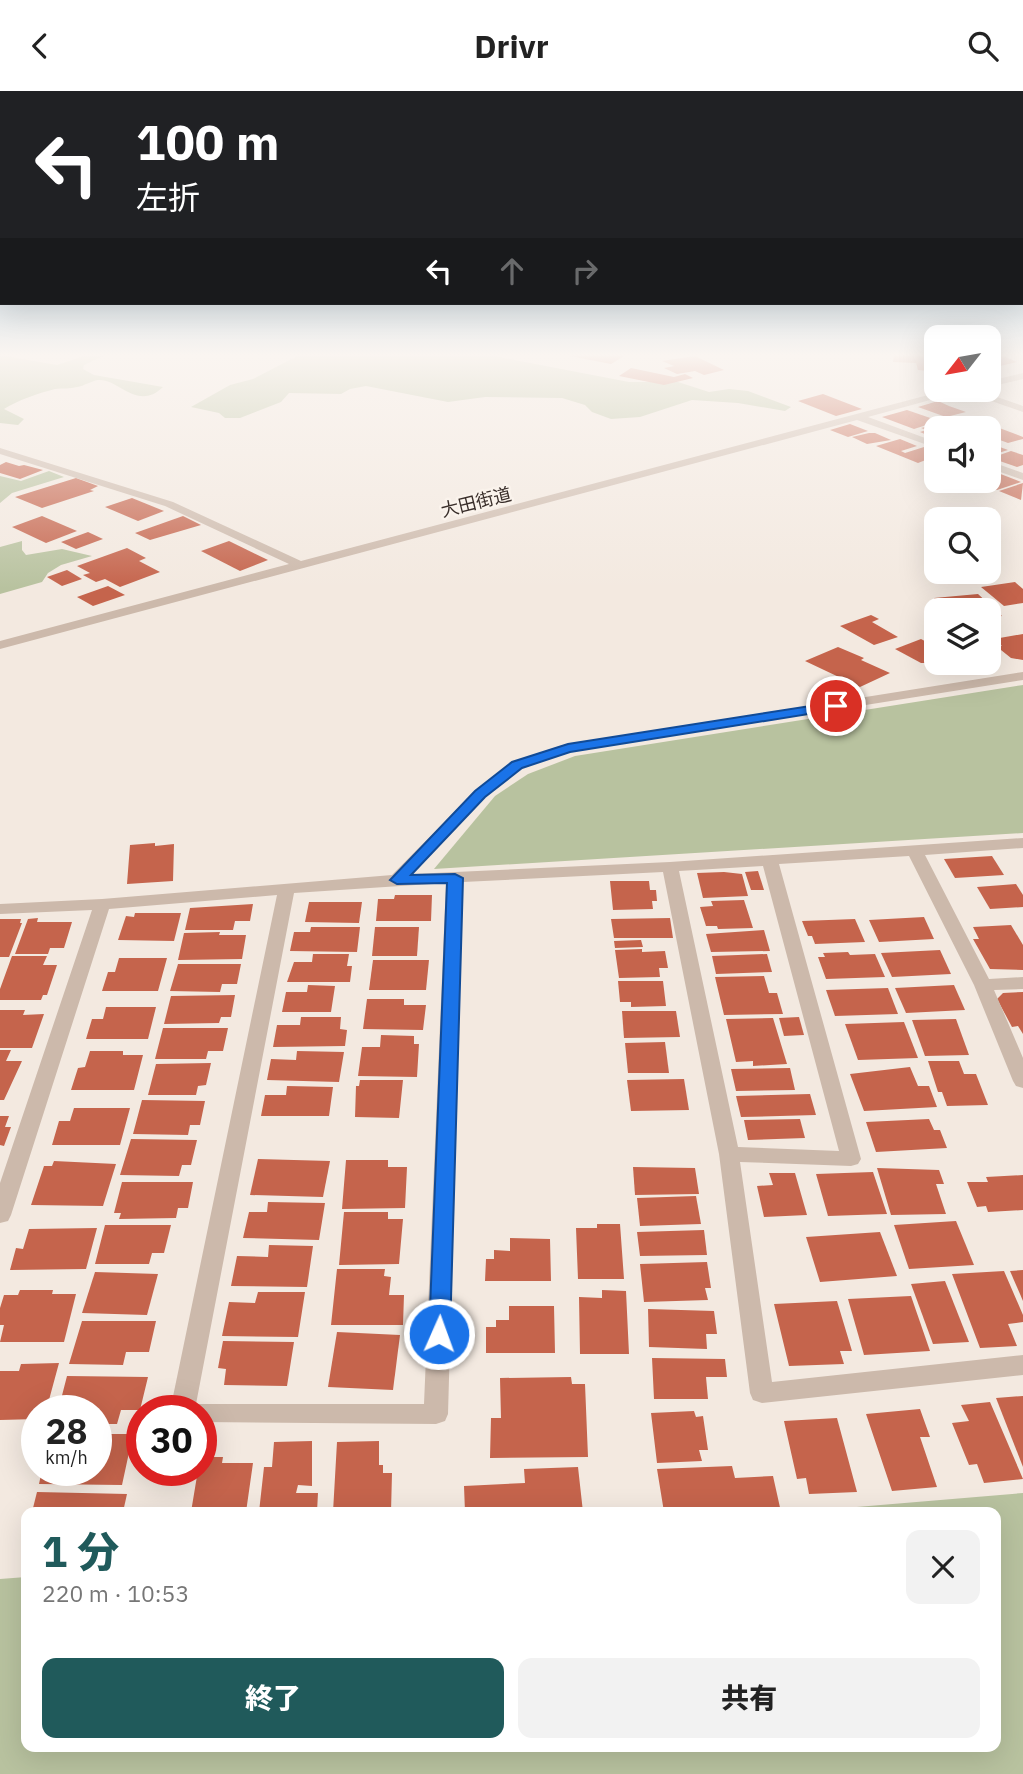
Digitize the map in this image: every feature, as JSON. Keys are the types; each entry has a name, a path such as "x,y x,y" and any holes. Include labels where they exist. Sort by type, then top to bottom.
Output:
{"street":[{"name":"大田街道","path":"0,645 531,506 795,433"},
{"path":"901,433 924,441"},
{"path":"0,451 169,504 300,565"},
{"path":"1001,469 1023,477"},
{"path":"397,880 480,794 517,765 568,748 1023,676"},
{"path":"0,909 102,905 397,880 670,867 1023,843"},
{"path":"915,851 983,985 1023,1081"},
{"path":"729,1154 851,1159 770,860"},
{"path":"670,867 729,1154 762,1393 1023,1365"},
{"path":"217,1412 436,1414 455,878"},
{"path":"185,1395 286,890"},
{"path":"0,1215 102,905"},
{"path":"983,985 1023,982"}],"green space":[{"path":"49,471 64,477 12,493 0,503 0,476 21,481"},
{"path":"22,541 22,550 26,555 62,549 92,556 61,565 48,573 42,582 0,594 0,547"},
{"path":"1023,685 1023,833 434,869 495,796 528,774 575,756"},
{"path":"1023,1493 1023,1774 0,1774 0,1579 21,1577 21,1752 1001,1752 1001,1507 856,1507"}],"building":[{"path":"837,433 863,433 848,437"},
{"path":"869,433 891,440 867,444 852,437"},
{"path":"1001,433 1023,437 1023,439 1008,443 1001,440"},
{"path":"900,439 917,446 901,451 905,453 924,447 924,461 918,463 876,446"},
{"path":"1011,451 1023,455 1023,465 1017,467 1001,461 1001,454"},
{"path":"6,462 43,470 20,479 0,473 0,465"},
{"path":"1001,474 1021,482 1001,489"},
{"path":"76,478 98,486 90,490 94,491 42,508 15,497"},
{"path":"1023,483 1021,500 1001,490"},
{"path":"132,498 164,511 138,521 105,507"},
{"path":"42,516 77,531 46,543 12,527"},
{"path":"183,516 201,525 150,540 135,533"},
{"path":"88,532 103,539 76,549 61,542"},
{"path":"229,541 268,560 240,571 201,551"},
{"path":"127,548 146,558 139,561 160,572 120,587 105,579 96,582 83,575 90,573 77,566"},
{"path":"67,570 82,579 62,586 47,577"},
{"path":"1015,582 1023,589 1023,603 1004,606 1001,598 994,598 981,587"},
{"path":"108,586 125,595 93,606 77,597"},
{"path":"978,594 982,598 934,598"},
{"path":"871,615 879,619 872,622 898,637 874,645 840,626"},
{"path":"1023,634 1023,660 1011,658 1001,650 1001,638"},
{"path":"921,639 924,641 924,663 921,663 895,649"},
{"path":"838,647 890,673 860,687 805,661"},
{"path":"155,843 155,846 174,844 173,881 127,884 130,845"},
{"path":"992,856 1004,875 955,878 944,859"},
{"path":"758,871 764,890 751,890 745,872"},
{"path":"697,873 742,874 748,896 703,898"},
{"path":"610,881 649,881 650,890 656,890 657,901 652,901 653,909 613,910"},
{"path":"1016,884 1023,895 1023,907 990,909 977,887"},
{"path":"395,895 432,895 431,921 376,921 378,899 394,899"},
{"path":"744,900 753,928 718,929 717,926 706,926 700,907 713,906 711,901"},
{"path":"309,902 362,902 359,923 305,922"},
{"path":"253,904 250,921 235,921 233,930 185,930 190,908"},
{"path":"135,913 181,913 174,941 118,940 126,916 134,917"},
{"path":"924,917 934,939 879,942 869,920"},
{"path":"38,918 37,922 72,922 64,948 50,948 48,954 15,954 28,919"},
{"path":"670,918 673,938 614,938 611,919"},
{"path":"0,919 21,919 22,923 9,957 0,957"},
{"path":"855,919 865,942 815,944 812,936 808,936 802,921"},
{"path":"1011,925 1023,945 1023,970 990,969 973,939 979,939 973,927"},
{"path":"311,927 360,927 357,952 290,951 294,932 310,932"},
{"path":"375,927 419,927 417,956 372,956"},
{"path":"764,930 770,951 711,952 706,934"},
{"path":"220,932 219,935 246,935 242,959 178,960 184,933"},
{"path":"641,940 643,947 615,948 614,941"},
{"path":"642,949 642,952 665,951 668,968 659,968 660,977 619,978 615,950"},
{"path":"940,950 951,974 892,977 881,953"},
{"path":"848,952 850,955 875,954 885,977 826,979 818,957 825,957 823,953"},
{"path":"313,954 349,954 347,966 352,966 350,982 287,982 294,962 312,962"},
{"path":"767,954 772,972 716,974 712,956"},
{"path":"12,956 47,956 43,965 57,965 47,995 43,995 41,1000 0,1000 0,989"},
{"path":"119,958 167,958 158,991 102,991 108,972 115,972"},
{"path":"373,960 429,960 426,990 369,990"},
{"path":"178,964 241,964 237,984 222,984 220,992 170,991"},
{"path":"764,976 769,993 777,993 783,1014 724,1015 715,977"},
{"path":"618,981 663,981 666,1006 631,1007 631,1002 620,1002"},
{"path":"308,985 335,986 331,1012 282,1012 286,992 307,992"},
{"path":"954,985 965,1010 906,1013 895,988"},
{"path":"888,988 898,1014 835,1016 826,990"},
{"path":"1023,992 1023,1034 1018,1026 1012,1027 997,999 1003,993"},
{"path":"235,995 231,1017 221,1017 219,1023 164,1024 171,996"},
{"path":"367,999 404,999 404,1005 426,1005 423,1030 363,1029"},
{"path":"106,1007 156,1007 148,1039 86,1039 92,1019 103,1019"},
{"path":"0,1010 25,1010 23,1015 44,1014 32,1048 0,1048"},
{"path":"622,1011 676,1011 680,1037 624,1038"},
{"path":"301,1017 341,1017 340,1029 347,1030 345,1046 273,1047 277,1025 300,1025"},
{"path":"799,1017 804,1035 784,1036 779,1018"},
{"path":"773,1018 787,1064 753,1066 753,1061 736,1062 726,1019"},
{"path":"956,1019 969,1055 925,1056 912,1020"},
{"path":"904,1022 918,1058 858,1060 845,1024"},
{"path":"163,1028 228,1028 223,1051 208,1051 206,1059 155,1059"},
{"path":"381,1035 414,1036 414,1044 419,1044 417,1077 358,1076 362,1047 380,1047"},
{"path":"665,1042 669,1073 628,1073 625,1043"},
{"path":"0,1050 11,1050 6,1061 22,1061 4,1100 0,1100"},
{"path":"90,1051 123,1051 123,1055 143,1055 134,1090 71,1090 78,1068 85,1067"},
{"path":"297,1051 344,1052 339,1082 267,1080 271,1059 296,1060"},
{"path":"928,1061 959,1061 964,1074 976,1074 988,1105 947,1106 942,1092 938,1092"},
{"path":"211,1063 206,1085 198,1086 196,1095 148,1095 156,1064"},
{"path":"910,1067 918,1086 929,1086 937,1107 864,1111 850,1074"},
{"path":"790,1068 795,1090 736,1091 731,1069"},
{"path":"684,1079 689,1110 631,1111 627,1080"},
{"path":"360,1080 403,1080 399,1118 355,1117 356,1086 359,1086"},
{"path":"287,1086 333,1087 329,1116 261,1116 265,1095 286,1095"},
{"path":"810,1094 816,1115 741,1117 736,1096"},
{"path":"142,1100 205,1101 200,1125 190,1125 188,1135 133,1134"},
{"path":"74,1108 130,1108 120,1145 52,1145 59,1121 70,1121"},
{"path":"0,1116 9,1116 5,1127 11,1127 4,1146 0,1145"},
{"path":"800,1119 805,1138 748,1140 744,1120"},
{"path":"929,1119 934,1130 940,1130 947,1148 876,1152 866,1122"},
{"path":"131,1139 197,1140 191,1165 182,1165 179,1176 120,1175"},
{"path":"258,1159 330,1161 323,1197 250,1195"},
{"path":"346,1160 388,1160 388,1167 407,1167 405,1208 342,1209"},
{"path":"54,1161 116,1164 103,1206 31,1205 44,1166 52,1166"},
{"path":"633,1167 695,1168 699,1194 635,1195"},
{"path":"877,1168 939,1170 944,1184 936,1184 946,1214 891,1215"},
{"path":"873,1172 887,1214 828,1216 816,1174"},
{"path":"769,1173 795,1173 807,1215 764,1217 757,1186 773,1185"},
{"path":"1023,1175 1023,1210 988,1212 986,1206 977,1207 967,1182 988,1182 986,1177"},
{"path":"122,1182 193,1182 188,1208 178,1208 176,1218 119,1219 121,1213 114,1213"},
{"path":"696,1196 701,1224 640,1226 637,1198"},
{"path":"268,1202 325,1203 319,1240 243,1238 249,1212 267,1212"},
{"path":"344,1212 388,1212 388,1219 403,1219 399,1264 339,1265"},
{"path":"956,1221 974,1265 909,1269 894,1225"},
{"path":"597,1224 620,1224 624,1279 578,1279 576,1228 597,1228"},
{"path":"105,1225 171,1225 164,1253 152,1253 149,1264 95,1264"},
{"path":"97,1228 86,1269 10,1270 16,1248 23,1249 29,1229"},
{"path":"704,1230 707,1255 640,1256 637,1232"},
{"path":"880,1232 897,1276 820,1282 806,1237"},
{"path":"510,1238 550,1239 551,1281 485,1281 486,1259 494,1259 494,1250 510,1251"},
{"path":"269,1245 313,1246 307,1287 231,1286 237,1256 268,1257"},
{"path":"707,1262 711,1288 705,1288 708,1300 644,1302 640,1264"},
{"path":"337,1269 385,1269 384,1276 391,1277 389,1295 404,1295 403,1325 331,1325"},
{"path":"1023,1270 1023,1301 1010,1271"},
{"path":"1004,1271 1023,1315 1023,1322 1008,1324 1017,1346 980,1348 952,1274"},
{"path":"95,1272 158,1274 147,1315 82,1313"},
{"path":"945,1281 969,1342 933,1344 911,1284"},
{"path":"20,1290 53,1290 52,1294 76,1294 64,1342 0,1342 4,1325 0,1325 0,1308 4,1295 18,1295"},
{"path":"602,1290 626,1291 629,1354 580,1354 579,1297 602,1298"},
{"path":"258,1292 305,1292 298,1337 222,1336 229,1302 255,1303"},
{"path":"911,1296 930,1351 864,1355 848,1299"},
{"path":"837,1301 852,1351 840,1351 844,1364 789,1366 774,1304"},
{"path":"509,1306 554,1306 555,1353 486,1353 486,1327 496,1327 496,1320 509,1320"},
{"path":"648,1309 714,1311 717,1334 706,1334 707,1349 649,1347"},
{"path":"82,1321 156,1321 149,1352 126,1352 123,1365 69,1364"},
{"path":"337,1332 400,1335 393,1390 328,1387"},
{"path":"223,1341 294,1342 287,1386 224,1385 226,1369 218,1368"},
{"path":"652,1358 725,1359 727,1377 706,1377 708,1399 654,1399"},
{"path":"59,1363 50,1395 21,1395 21,1419 0,1420 0,1371 19,1371 21,1364"},
{"path":"67,1376 148,1377 144,1395 126,1395 126,1410 121,1410 117,1424 112,1424 112,1395 62,1395"},
{"path":"571,1377 572,1384 585,1384 588,1457 490,1458 491,1418 501,1418 500,1378"},
{"path":"1023,1396 1023,1467 996,1398"},
{"path":"990,1402 1023,1479 984,1483 977,1464 969,1465 952,1423 969,1421 961,1405"},
{"path":"920,1409 930,1437 920,1437 937,1487 892,1491 866,1414"},
{"path":"694,1411 696,1417 703,1416 708,1450 699,1450 702,1461 657,1463 651,1413"},
{"path":"837,1418 857,1492 809,1494 806,1478 797,1479 784,1421"},
{"path":"112,1434 126,1434 126,1466 122,1485 112,1485"},
{"path":"312,1441 312,1486 298,1485 296,1493 318,1493 317,1507 260,1507 264,1467 272,1467 274,1442"},
{"path":"379,1441 379,1465 383,1465 383,1473 392,1473 391,1507 333,1507 337,1442"},
{"path":"217,1457 223,1457 222,1463 253,1463 247,1507 192,1507 195,1486 217,1486"},
{"path":"732,1466 735,1478 773,1476 780,1507 663,1507 657,1469"},
{"path":"578,1467 582,1507 465,1507 464,1486 525,1483 524,1469"},
{"path":"37,1492 127,1494 124,1507 33,1507"}],"route":[{"path":"439,1334 455,878 397,880 480,794 517,765 568,748 836,706"}]}
